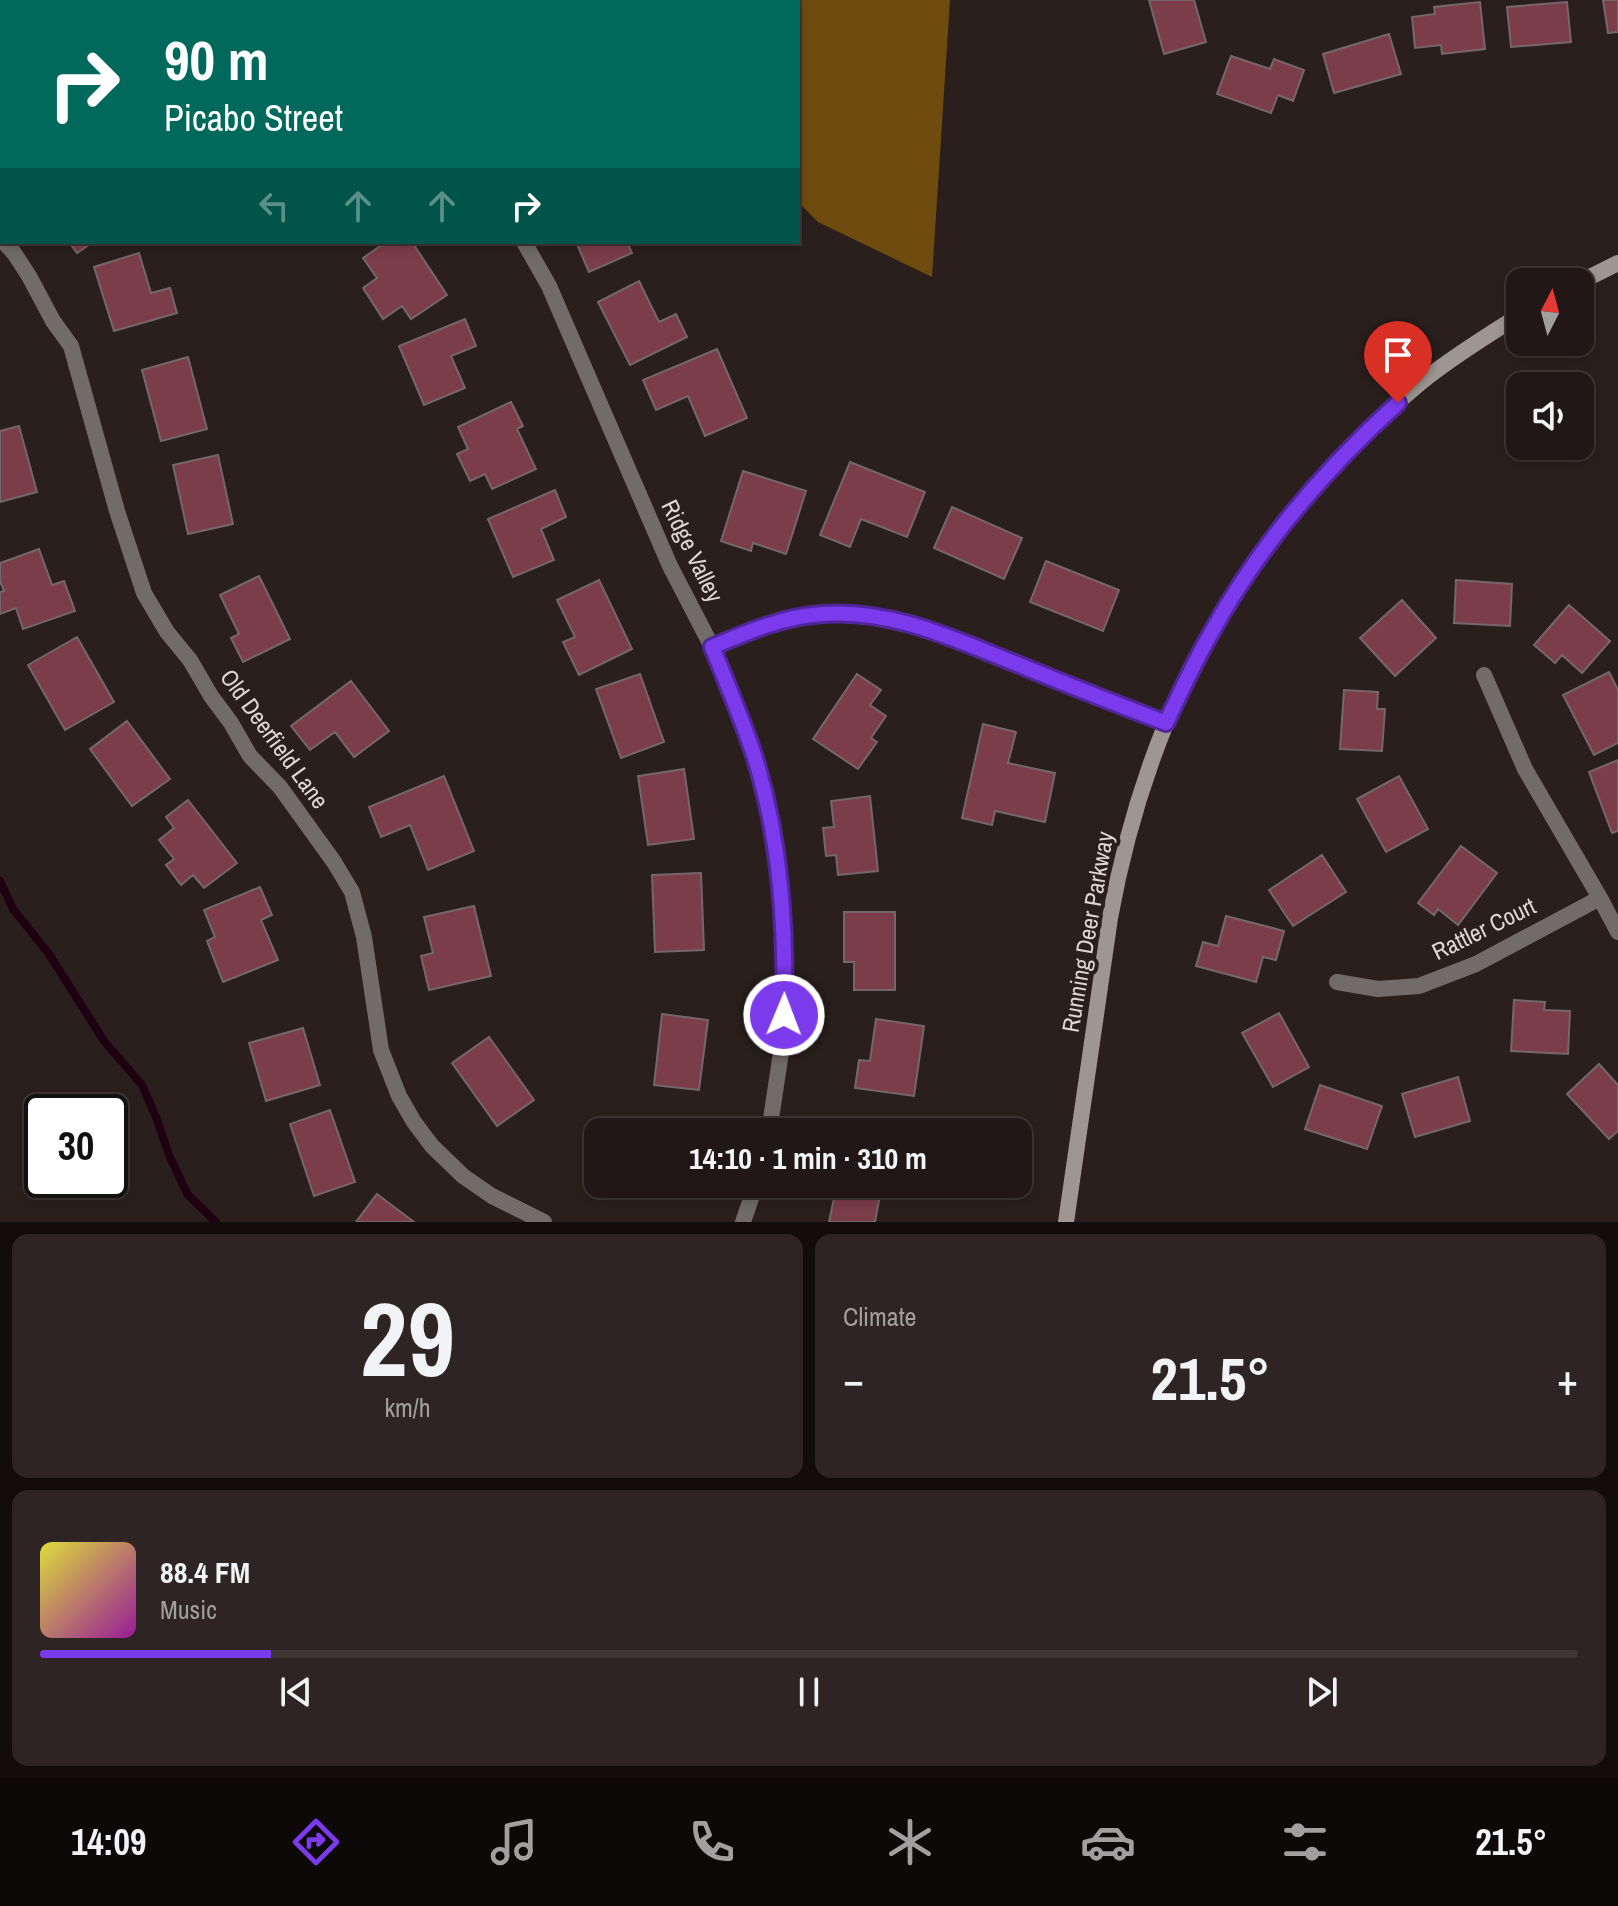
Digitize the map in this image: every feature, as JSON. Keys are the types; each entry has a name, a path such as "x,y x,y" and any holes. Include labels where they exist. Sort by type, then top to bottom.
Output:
{"street":[{"name":"Old Deerfield Lane","path":"6,244 71,346 117,511 144,593 250,756 280,787 352,892 364,937 381,1050 399,1096 432,1146 463,1176 492,1196 544,1222"},
{"name":"Ridge Valley","path":"525,244 549,286 670,566 712,647 754,756 780,879 785,954 784,1015 771,1118"},
{"path":"1594,275 1618,263"},
{"name":"Running Deer Parkway","path":"1066,1222 1115,892 1138,801 1166,723 1210,634 1258,559 1294,511 1375,423 1421,383 1506,323"},
{"path":"712,647 793,618 849,614 893,619 953,639 1166,723"},
{"path":"1484,675 1525,769 1618,932"},
{"name":"Rattler Court","path":"1337,982 1378,989 1419,986 1476,964 1600,898"},
{"path":"743,1222 751,1198"}],"shaded area":[{"path":"800,0 950,0 932,277 818,222 800,204"}],"building":[{"path":"1149,0 1194,0 1206,42 1164,54"},
{"path":"1603,0 1618,0 1618,32 1608,33"},
{"path":"1480,2 1485,49 1442,54 1441,45 1415,48 1412,17 1435,14 1434,7"},
{"path":"1567,2 1571,42 1511,47 1507,7"},
{"path":"1389,34 1401,74 1334,93 1323,54"},
{"path":"1231,56 1270,69 1274,59 1304,70 1293,101 1278,95 1271,113 1217,94"},
{"path":"70,244 90,244 77,253"},
{"path":"383,244 413,244 447,295 411,319 402,306 383,319 363,288 377,278 363,258"},
{"path":"577,244 628,244 632,253 589,272"},
{"path":"139,253 151,293 170,288 177,313 114,331 94,267"},
{"path":"639,281 659,322 676,314 687,337 630,365 598,302"},
{"path":"465,319 476,346 451,356 465,388 424,405 399,346"},
{"path":"717,349 747,418 705,436 688,396 656,410 643,380"},
{"path":"188,357 207,429 161,441 142,370"},
{"path":"511,402 523,426 517,429 536,469 492,489 485,474 470,481 457,454 468,449 458,427"},
{"path":"19,426 37,492 0,502 0,431"},
{"path":"218,455 233,524 188,534 173,465"},
{"path":"850,462 925,492 907,537 861,519 850,547 820,535"},
{"path":"743,471 806,491 786,554 753,543 751,551 721,541"},
{"path":"555,490 566,517 541,529 554,560 513,577 488,519"},
{"path":"952,507 1022,538 1004,579 934,548"},
{"path":"39,549 52,585 64,581 75,611 23,629 16,608 0,614 0,592 4,591 0,581 0,563"},
{"path":"1046,561 1119,590 1103,631 1030,602"},
{"path":"259,576 290,639 243,662 231,638 239,634 220,595"},
{"path":"599,580 632,649 579,675 563,642 575,637 557,600"},
{"path":"1456,580 1512,584 1510,626 1454,623"},
{"path":"1402,600 1436,638 1395,676 1360,638"},
{"path":"1569,605 1610,641 1582,673 1562,655 1555,663 1534,645"},
{"path":"77,637 114,702 65,730 28,665"},
{"path":"1609,672 1618,690 1618,743 1594,755 1563,695"},
{"path":"640,674 664,742 621,758 596,689"},
{"path":"857,674 881,690 870,705 886,716 871,738 877,742 858,769 813,739"},
{"path":"351,681 389,731 354,757 335,732 310,750 291,726"},
{"path":"1344,690 1378,692 1377,709 1385,709 1382,751 1340,749"},
{"path":"127,721 170,779 132,806 90,749"},
{"path":"983,724 1016,732 1008,763 1055,773 1045,822 995,811 992,825 962,818"},
{"path":"1618,760 1618,831 1612,833 1589,772"},
{"path":"684,769 694,839 648,845 638,776"},
{"path":"444,776 474,851 428,870 410,825 381,837 369,807"},
{"path":"1399,776 1428,829 1386,852 1357,799"},
{"path":"870,796 878,871 838,875 836,855 826,856 823,828 834,827 831,801"},
{"path":"188,800 237,863 204,888 193,875 181,885 166,865 174,859 159,840 174,828 166,817"},
{"path":"1461,846 1497,873 1458,925 1438,909 1434,915 1418,903"},
{"path":"1322,855 1346,892 1293,926 1269,890"},
{"path":"701,873 704,950 655,952 652,875"},
{"path":"260,887 272,915 261,920 278,960 223,982 207,941 215,937 204,910"},
{"path":"474,906 491,976 429,990 421,956 433,953 424,917"},
{"path":"844,912 895,912 895,990 854,990 854,962 844,962"},
{"path":"1226,916 1284,931 1276,960 1263,957 1256,982 1196,966 1203,942 1218,946"},
{"path":"1514,1000 1545,1002 1544,1010 1570,1011 1568,1054 1511,1051"},
{"path":"1279,1013 1309,1067 1273,1087 1242,1033"},
{"path":"662,1014 708,1020 699,1090 654,1085"},
{"path":"876,1019 924,1026 914,1096 855,1088 859,1060 870,1061"},
{"path":"303,1028 320,1085 266,1101 249,1043"},
{"path":"489,1037 534,1100 497,1126 452,1063"},
{"path":"1599,1064 1618,1085 1618,1131 1609,1139 1567,1094"},
{"path":"1458,1077 1470,1121 1415,1137 1402,1094"},
{"path":"1320,1085 1382,1106 1367,1149 1305,1129"},
{"path":"330,1110 355,1182 314,1196 290,1124"},
{"path":"377,1194 414,1222 356,1222"},
{"path":"834,1198 879,1198 875,1222 829,1222"}],"waterway":[{"path":"0,881 13,909 49,954 104,1041 142,1085 188,1195 216,1222"}],"route":[{"path":"784,1015 783,916 772,832 754,756 712,647 793,618 849,614 893,619 953,639 1166,723 1210,634 1258,559 1333,466 1398,403"}]}
